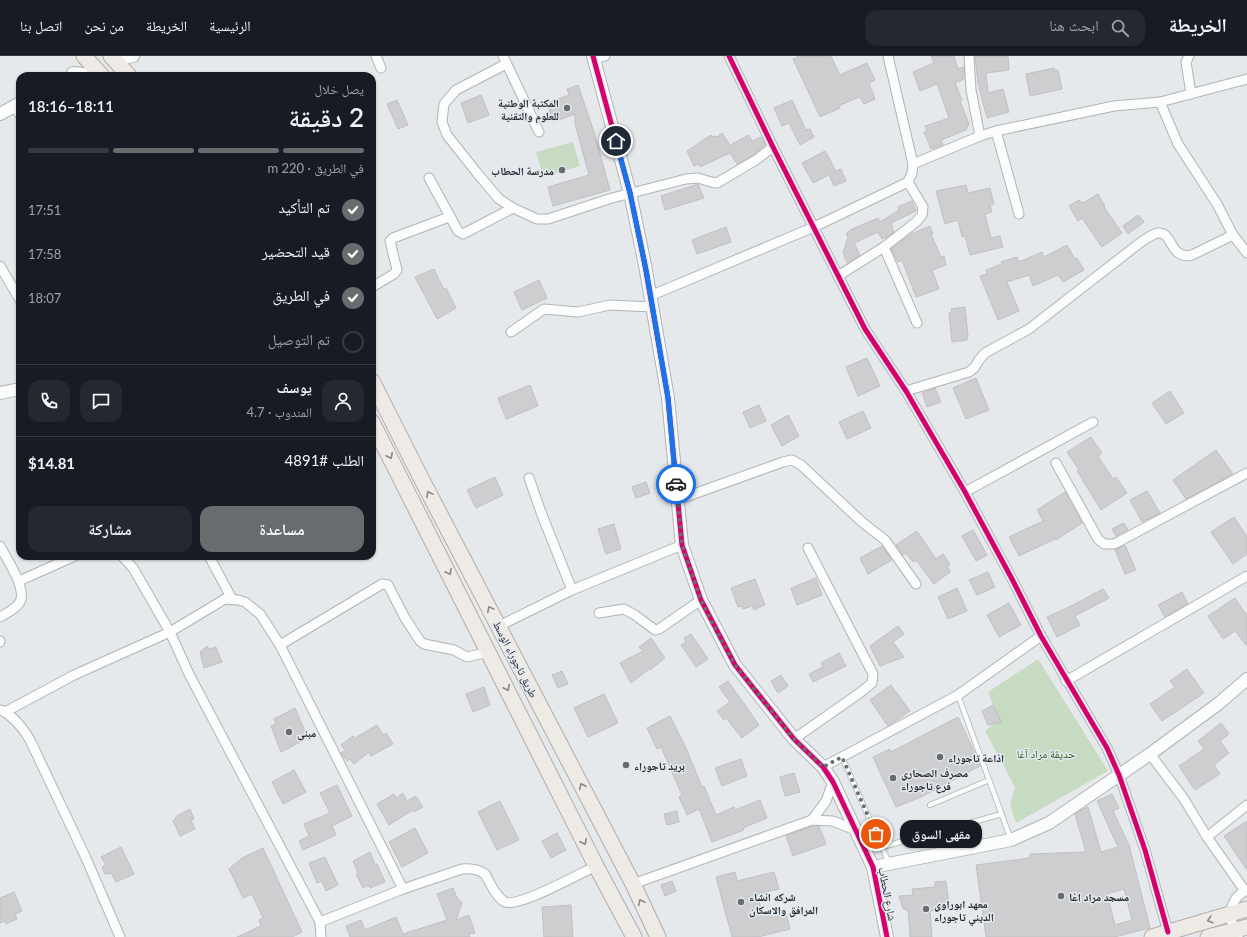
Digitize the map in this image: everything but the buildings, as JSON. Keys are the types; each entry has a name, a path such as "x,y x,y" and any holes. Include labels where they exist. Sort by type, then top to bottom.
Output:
{"main road":[{"path":"112,58 125,72"},
{"path":"87,59 98,72"},
{"name":"طريق تاجوراء الوسط","path":"376,388 421,478 633,884 658,937"},
{"path":"376,430 632,936"},
{"path":"1152,937 1247,909"}],"street":[{"path":"112,58 133,56"},
{"path":"376,56 381,68"},
{"path":"730,56 773,147 866,330 906,391 965,492 1041,636 1066,681 1094,725 1119,774 1145,850 1168,932"},
{"path":"511,332 544,309 578,312 610,305 651,301 814,227 908,182 913,164 888,56"},
{"path":"969,56 971,90 980,136"},
{"path":"1188,56 1186,62 1191,94"},
{"name":"شارع الحطاب","path":"598,57 630,193 668,398 682,545 701,600 735,665 794,739 823,767 833,782 873,867 887,937"},
{"path":"72,72 87,59"},
{"path":"539,132 504,60 456,90 444,104 442,122 447,135 477,173 499,198 513,208 537,219 548,219 630,193 686,179 698,178 716,183 756,160 773,147"},
{"path":"913,164 980,136 996,131 1114,106 1160,102 1247,79"},
{"path":"1160,102 1178,144 1217,204 1233,235 1247,253"},
{"path":"0,114 16,109"},
{"path":"996,131 1019,214"},
{"path":"428,178 458,231 462,234 513,208"},
{"path":"838,276 884,247 916,222 923,213 924,207 908,182"},
{"path":"376,284 397,270 390,241 393,238 450,217"},
{"path":"906,391 969,372 985,354 1029,329 1141,242 1152,236 1160,233 1165,235 1179,255 1185,257 1233,235"},
{"path":"884,247 917,323"},
{"path":"0,266 16,293"},
{"path":"0,393 16,390"},
{"path":"965,492 1093,422"},
{"path":"677,500 792,460 801,465 862,522 885,540 916,584"},
{"path":"1056,463 1098,539 1104,544 1114,544 1120,542 1247,473"},
{"path":"529,478 572,590"},
{"path":"499,626 572,590 682,545"},
{"path":"0,546 19,581 22,594 20,601 13,610 0,617"},
{"path":"794,739 872,683 873,674 808,548"},
{"path":"19,581 66,560"},
{"path":"126,560 133,568 170,632 193,681 320,922 321,937"},
{"path":"211,560 232,599"},
{"path":"1066,681 1247,576"},
{"path":"280,645 382,584 385,584 390,589 405,618 420,641 424,644 454,650 467,657 489,652"},
{"path":"120,937 86,858 30,740 22,726 2,711 74,675 170,632 225,599 245,602 260,614 280,645 403,889"},
{"path":"599,613 624,609 635,615 655,630 659,629 701,600"},
{"path":"823,767 958,695 1041,636"},
{"path":"873,867 1011,840 1049,822 1150,754 1218,704 1247,679"},
{"path":"1150,754 1184,799 1207,838 1246,891 1237,897 1232,905 1229,934"},
{"path":"812,820 826,801 833,782"},
{"path":"1207,838 1247,805"},
{"path":"633,884 812,820 833,821 855,830"},
{"path":"320,922 403,889 462,870 476,870 485,874 499,898 507,903 513,903 529,898 596,866"}],"lane":[{"path":"958,695 1011,840"},
{"path":"842,757 890,864"},
{"path":"930,805 989,780"},
{"path":"882,847 1002,814"}],"green space":[{"path":"573,142 580,166 543,177 536,152"},
{"name":"حديقة مراد آغا","path":"1038,659 1108,771 1016,823 1010,805 1015,787 985,731 999,719 988,692"}],"cycle path":[{"path":"593,56 630,193 645,265 668,398 682,545 701,600 735,665 794,739 823,767 833,782 873,867 887,937"},
{"path":"729,56 865,329 906,391 965,492 1041,636 1107,748 1119,775 1145,850 1168,932"}],"way so far":[{"path":"676,484 682,545 701,600 735,665 794,739 823,767 842,757 876,834"}],"place":[{"name":"المكتبة الوطنية للعلوم والتقنية","path":"567,108"},
{"name":"مدرسة الحطاب","path":"562,170"},
{"name":"مبنى","path":"289,732"},
{"name":"اذاعة تاجوراء","path":"940,757"},
{"name":"بريد تاجوراء","path":"626,765"},
{"name":"مصرف الصحاري فرع تاجوراء","path":"893,778"},
{"name":"مقهى السوق","path":"876,834"},
{"name":"مسجد مراد اغا","path":"1061,896"},
{"name":"شركه انشاء المرافق والاسكان","path":"741,902"},
{"name":"معهد ابوراوي الديني تاجوراء","path":"926,909"}],"route":[{"path":"616,141 630,193 647,275 668,398 676,484"}]}
